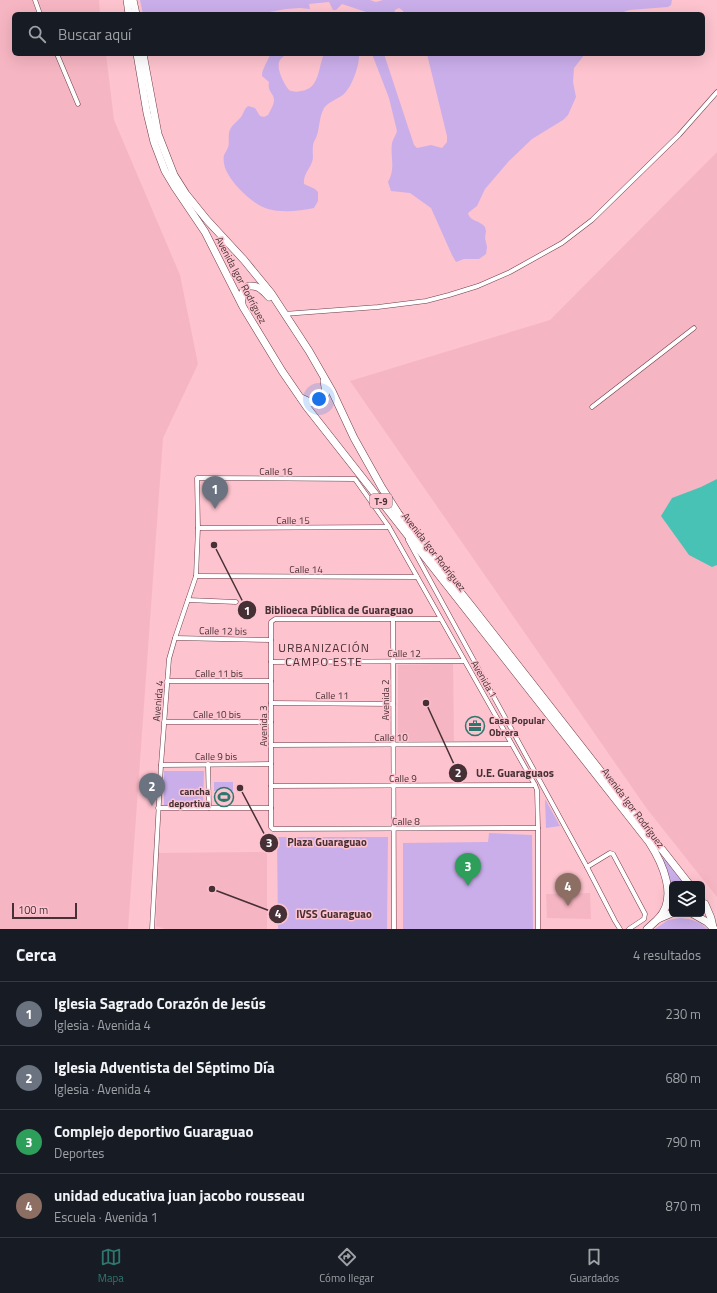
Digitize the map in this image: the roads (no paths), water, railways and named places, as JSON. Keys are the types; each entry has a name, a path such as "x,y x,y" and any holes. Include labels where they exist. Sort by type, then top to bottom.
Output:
{"highway":[{"path":"127,0 129,12"},
{"path":"133,0 136,12"},
{"name":"Avenida Igor Rodríguez","path":"137,56 147,113 161,161 174,186 205,232 243,307 300,398 655,851 668,887 667,905 665,911 658,918"},
{"name":"Avenida Igor Rodríguez","path":"142,56 158,134 174,175 186,194 271,293 309,350 332,391 354,438 398,513 687,881"},
{"name":"T-9","path":"243,307 243,291 249,286 258,287 264,291 290,322"},
{"name":"T-9","path":"300,398 312,403 321,402 326,392 322,375"},
{"path":"705,905 717,920"},
{"path":"705,907 714,928"},
{"name":"T-9","path":"647,929 658,918 669,914"},
{"path":"699,917 714,928"}],"street":[{"path":"35,0 39,12"},
{"path":"58,56 78,104"},
{"path":"284,314 378,307 426,301 478,286 510,272 562,243 592,220 679,135 717,92"},
{"path":"592,407 694,328"},
{"name":"Calle 16","path":"197,478 355,479"},
{"name":"Avenida 4","path":"152,929 158,808 167,681 175,638 196,576 198,528 197,478"},
{"name":"Avenida 1","path":"355,479 389,527 535,785 537,790 538,828 538,929"},
{"path":"400,526 588,867 620,929"},
{"name":"Calle 15","path":"198,528 389,527"},
{"name":"Calle 14","path":"196,576 417,577"},
{"path":"188,600 236,602"},
{"name":"Avenida 3","path":"273,829 270,825 271,622 275,619 393,619"},
{"path":"393,619 440,619"},
{"name":"Avenida 2","path":"393,619 394,829"},
{"name":"Calle 12 bis","path":"175,638 271,640"},
{"name":"Calle 12","path":"271,662 464,661"},
{"name":"Calle 11 bis","path":"167,681 271,681"},
{"name":"Calle 11","path":"271,703 393,704"},
{"name":"Calle 10 bis","path":"164,722 271,722"},
{"name":"Calle 10","path":"271,745 511,744"},
{"path":"208,764 209,808"},
{"name":"Calle 9 bis","path":"161,765 271,764"},
{"name":"Calle 9","path":"271,786 535,785"},
{"path":"158,808 271,808"},
{"name":"Calle 8","path":"273,829 538,828"},
{"path":"394,829 394,929"},
{"path":"588,867 610,853 613,854 645,914 644,919 629,929"}],"water":[{"path":"717,479 717,565 712,567 689,555 661,516 672,498"}],"place":[{"name":"Iglesia Sagrado Corazón de Jesús","path":"215,509"},
{"name":"Biblioeca Pública de Guaraguao","path":"214,545"},
{"name":"U.E. Guaraguaos","path":"426,703"},
{"name":"Casa Popular Obrera","path":"475,726"},
{"name":"Plaza Guaraguao","path":"240,788"},
{"name":"cancha deportiva","path":"224,797"},
{"name":"Iglesia Adventista del Séptimo Día","path":"152,806"},
{"name":"Complejo deportivo Guaraguao","path":"468,886"},
{"name":"IVSS Guaraguao","path":"212,889"},
{"name":"unidad educativa juan jacobo rousseau","path":"568,906"}],"district":[{"name":"URBANIZACIÓN CAMPO ESTE","path":"324,654"}]}
